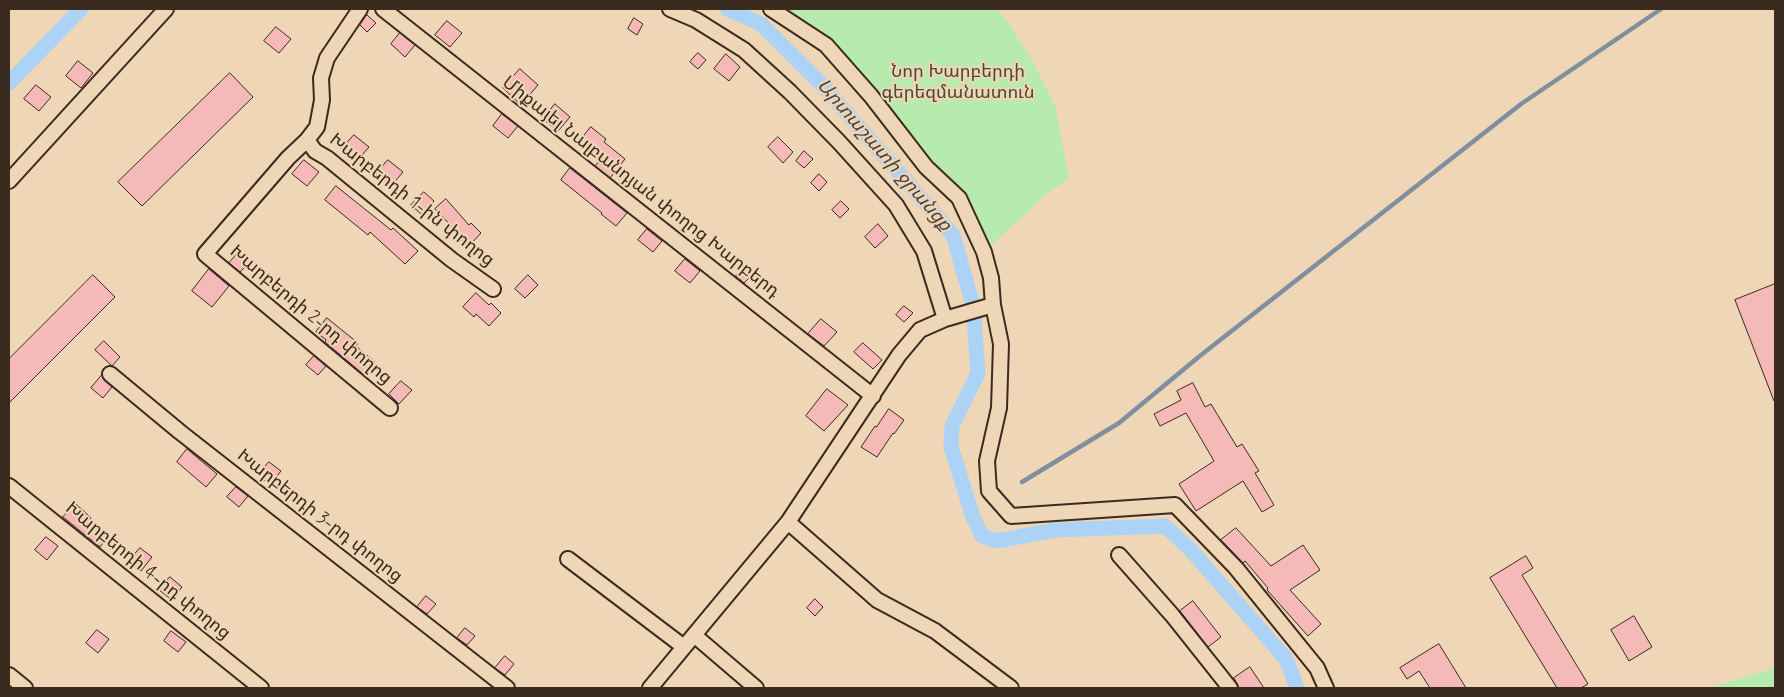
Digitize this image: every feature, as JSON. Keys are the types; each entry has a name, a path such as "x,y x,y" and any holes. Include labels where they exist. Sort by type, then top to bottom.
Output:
{"street":[{"path":"9,181 166,9"},
{"path":"307,140 316,127 322,100 321,78 327,58 360,9"},
{"name":"Միքայել Նալբանդյան փողոց Խարբերդ","path":"383,9 874,396"},
{"path":"670,9 696,20 744,50 797,99 896,205 924,251 945,319"},
{"path":"771,9 826,45 871,96 926,167 959,198 984,252 991,278 993,304 1001,344 999,408 987,462 990,491 1011,516 1175,505 1236,568 1317,668 1326,688"},
{"name":"Խարբերդի 2-րդ փողոց","path":"307,140 288,158 205,254 390,408"},
{"name":"Խարբերդի 1-ին փողոց","path":"307,140 315,152 327,158 452,260 493,289"},
{"path":"650,688 788,522 874,396 899,355 920,330 945,319 993,304"},
{"name":"Խարբերդի 3-րդ փողոց","path":"110,374 180,432 507,688"},
{"name":"Խարբերդի 4-րդ փողոց","path":"9,486 261,688"},
{"path":"788,522 877,600 935,631 1011,688"},
{"path":"1118,555 1172,615 1230,688"},
{"path":"568,559 684,648"},
{"path":"694,635 756,688"},
{"path":"9,675 25,688"}],"green space":[{"name":"Նոր Խարբերդի գերեզմանատուն","path":"775,9 997,9 1007,21 1033,62 1055,105 1069,178 1047,194 989,247 947,189 846,64"},
{"path":"1775,668 1775,688 1709,688"}],"building":[{"path":"367,15 376,23 367,32 360,25"},
{"path":"634,18 643,24 637,35 628,29"},
{"path":"447,21 462,33 450,47 435,35"},
{"path":"276,27 291,39 279,53 264,41"},
{"path":"400,33 415,45 405,57 391,44"},
{"path":"698,53 706,60 698,69 690,62"},
{"path":"726,54 740,67 729,81 714,69"},
{"path":"78,61 93,73 81,88 66,76"},
{"path":"520,69 538,85 521,105 503,88"},
{"path":"230,73 253,97 142,206 118,182"},
{"path":"36,85 51,97 39,111 24,99"},
{"path":"555,104 570,117 558,131 543,119"},
{"path":"502,114 518,126 508,138 493,126"},
{"path":"591,127 606,139 604,142 625,159 610,178 595,166 601,159 579,142"},
{"path":"354,135 369,147 357,161 342,149"},
{"path":"778,137 793,152 783,163 768,147"},
{"path":"804,151 813,159 804,168 796,161"},
{"path":"304,160 319,172 307,186 292,174"},
{"path":"388,160 403,172 391,186 376,174"},
{"path":"570,168 627,213 616,226 561,180"},
{"path":"819,174 827,182 819,191 811,183"},
{"path":"336,186 391,230 393,228 418,251 405,264 370,232 368,235 325,200"},
{"path":"424,192 434,201 422,215 411,205"},
{"path":"446,199 469,225 471,223 481,233 469,246 458,237 460,235 435,209"},
{"path":"841,201 849,209 840,218 832,210"},
{"path":"878,224 888,236 875,248 865,237"},
{"path":"647,229 662,241 653,252 638,240"},
{"path":"239,252 250,262 240,272 229,263"},
{"path":"685,259 700,271 690,283 675,271"},
{"path":"744,267 752,275 744,283 736,276"},
{"path":"209,269 229,286 212,307 192,291"},
{"path":"93,275 115,297 9,403 9,359"},
{"path":"528,275 538,285 525,298 515,289"},
{"path":"1775,284 1775,401 1774,401 1735,300"},
{"path":"476,293 489,305 491,303 501,313 489,326 476,314 474,317 463,307"},
{"path":"904,306 913,313 904,322 896,315"},
{"path":"327,318 358,343 356,346 375,362 364,375 316,332"},
{"path":"821,319 837,332 824,346 808,334"},
{"path":"104,341 120,357 112,366 95,350"},
{"path":"863,343 882,360 873,369 854,352"},
{"path":"314,356 326,366 318,375 306,365"},
{"path":"102,375 104,380 112,387 103,398 91,388"},
{"path":"401,381 412,390 399,404 389,394"},
{"path":"1193,383 1205,407 1211,404 1237,447 1242,444 1259,471 1255,473 1274,505 1262,512 1243,481 1196,511 1179,484 1214,461 1186,413 1160,426 1154,414 1181,400 1177,391"},
{"path":"827,389 848,405 824,431 806,416"},
{"path":"889,409 904,420 877,457 861,447"},
{"path":"187,449 217,474 206,487 177,462"},
{"path":"269,462 281,471 270,485 258,475"},
{"path":"236,487 248,496 239,507 227,497"},
{"path":"76,504 91,518 90,520 109,535 100,547 63,517"},
{"path":"1236,528 1271,566 1303,545 1320,570 1290,590 1321,624 1308,636 1267,590 1268,588 1245,561 1243,563 1221,540"},
{"path":"46,537 58,546 47,560 35,550"},
{"path":"140,548 152,557 141,571 129,561"},
{"path":"1526,556 1533,568 1522,575 1588,684 1581,688 1557,688 1490,578"},
{"path":"170,577 182,587 172,600 159,590"},
{"path":"426,596 436,604 427,614 417,607"},
{"path":"815,599 823,607 815,616 807,608"},
{"path":"1193,601 1221,637 1208,647 1180,611"},
{"path":"1634,616 1652,647 1629,661 1611,630"},
{"path":"465,628 475,636 467,645 457,638"},
{"path":"97,630 109,639 98,653 86,643"},
{"path":"171,631 186,642 178,652 164,641"},
{"path":"1439,644 1466,688 1430,688 1419,671 1407,679 1400,668"},
{"path":"505,656 514,664 505,675 495,668"},
{"path":"1250,667 1264,688 1239,688 1234,678"}],"waterway":[{"name":"Արտաշատի ջրանցք","path":"9,83 81,9"},
{"name":"Արտաշատի ջրանցք","path":"727,9 761,24 825,88 953,235 973,305 978,373 952,426 951,447 973,517 982,536 996,541 1056,530 1165,526 1190,549 1286,659 1297,688"},
{"path":"1022,482 1119,423 1201,355 1521,104 1661,9"}]}
